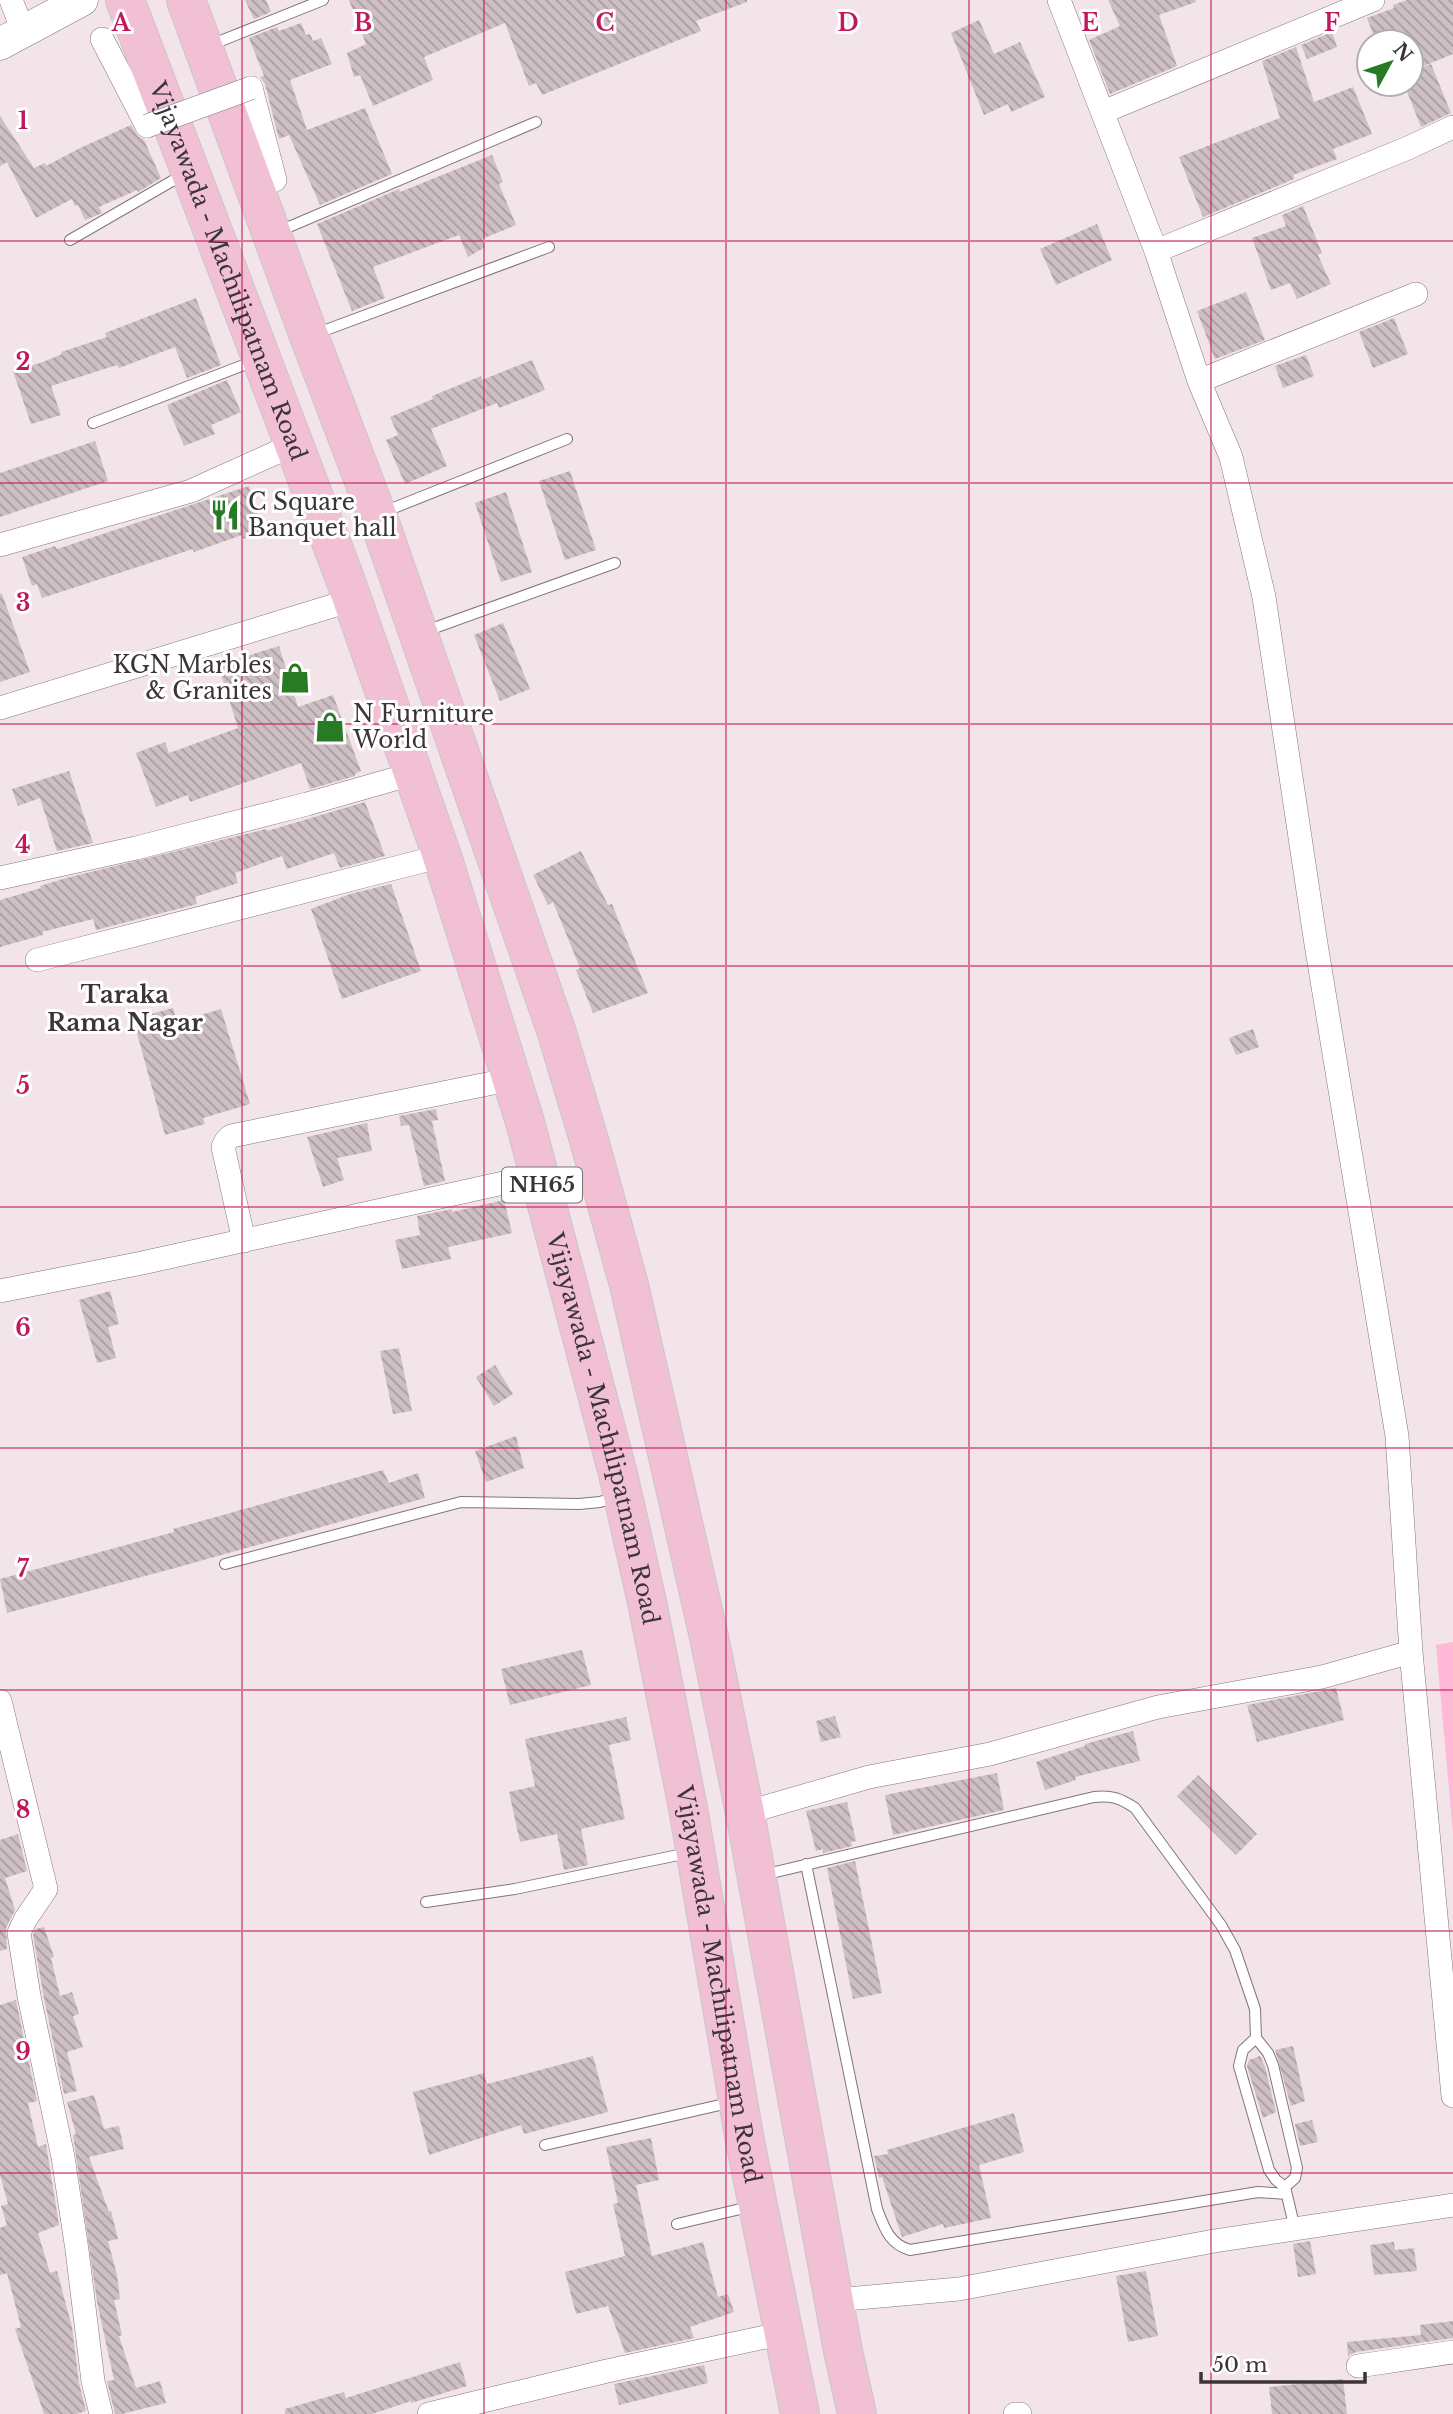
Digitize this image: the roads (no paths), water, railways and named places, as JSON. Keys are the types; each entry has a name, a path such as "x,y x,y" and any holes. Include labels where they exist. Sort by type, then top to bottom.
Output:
{"highway":[{"name":"Vijayawada - Machilipatnam Road","path":"125,0 352,600 442,856 539,1175 623,1495 650,1616 695,1852 738,2101 800,2414"},
{"name":"NH65","path":"186,0 419,634 557,1033 615,1232 709,1637 745,1813 857,2414"}],"main road":[{"path":"12,38 82,0"}],"street":[{"path":"11,0 12,38"},
{"path":"1059,0 1156,251 1199,381 1231,457 1264,597 1316,944 1397,1436 1411,1652 1453,2096"},
{"path":"1103,111 1373,0"},
{"path":"102,39 147,126 251,88 275,180"},
{"path":"1156,251 1453,127"},
{"path":"1199,381 1416,293"},
{"path":"0,545 191,491 293,445"},
{"path":"0,708 352,600"},
{"path":"0,878 189,834 412,774"},
{"path":"37,960 442,856"},
{"path":"244,1241 223,1147 231,1136 512,1079"},
{"path":"0,1292 539,1175"},
{"path":"745,1813 869,1777 990,1754 1158,1707 1322,1676 1411,1652"},
{"path":"0,1701 46,1889 24,1920 19,1934 29,1996 63,2157 78,2250 93,2381 102,2414"},
{"path":"835,2300 959,2289 1214,2241 1453,2205"},
{"path":"429,2414 607,2371 784,2333"},
{"path":"1358,2366 1453,2352"}],"lane":[{"path":"204,47 323,0"},
{"path":"272,234 536,122"},
{"path":"70,240 189,172"},
{"path":"309,336 549,247"},
{"path":"93,423 260,359"},
{"path":"377,514 567,439"},
{"path":"419,634 615,562"},
{"path":"225,1564 461,1502 579,1504 600,1502 623,1495"},
{"path":"757,1876 806,1864 1094,1797 1111,1795 1122,1799 1135,1808 1235,1950 1255,2009 1256,2039 1271,2060 1297,2168 1295,2178 1286,2190 1258,2192 910,2250 900,2247 891,2240 877,2209 806,1864"},
{"path":"426,1902 515,1889 695,1852"},
{"path":"1256,2039 1244,2050 1239,2066 1269,2170 1286,2190 1295,2229"},
{"path":"545,2145 738,2101"},
{"path":"677,2224 758,2205"}],"place":[{"name":"C Square Banquet hall","path":"225,515"},
{"name":"KGN Marbles & Granites","path":"295,678"},
{"name":"N Furniture World","path":"330,727"}],"district":[{"name":"Taraka Rama Nagar","path":"125,1008"}]}
